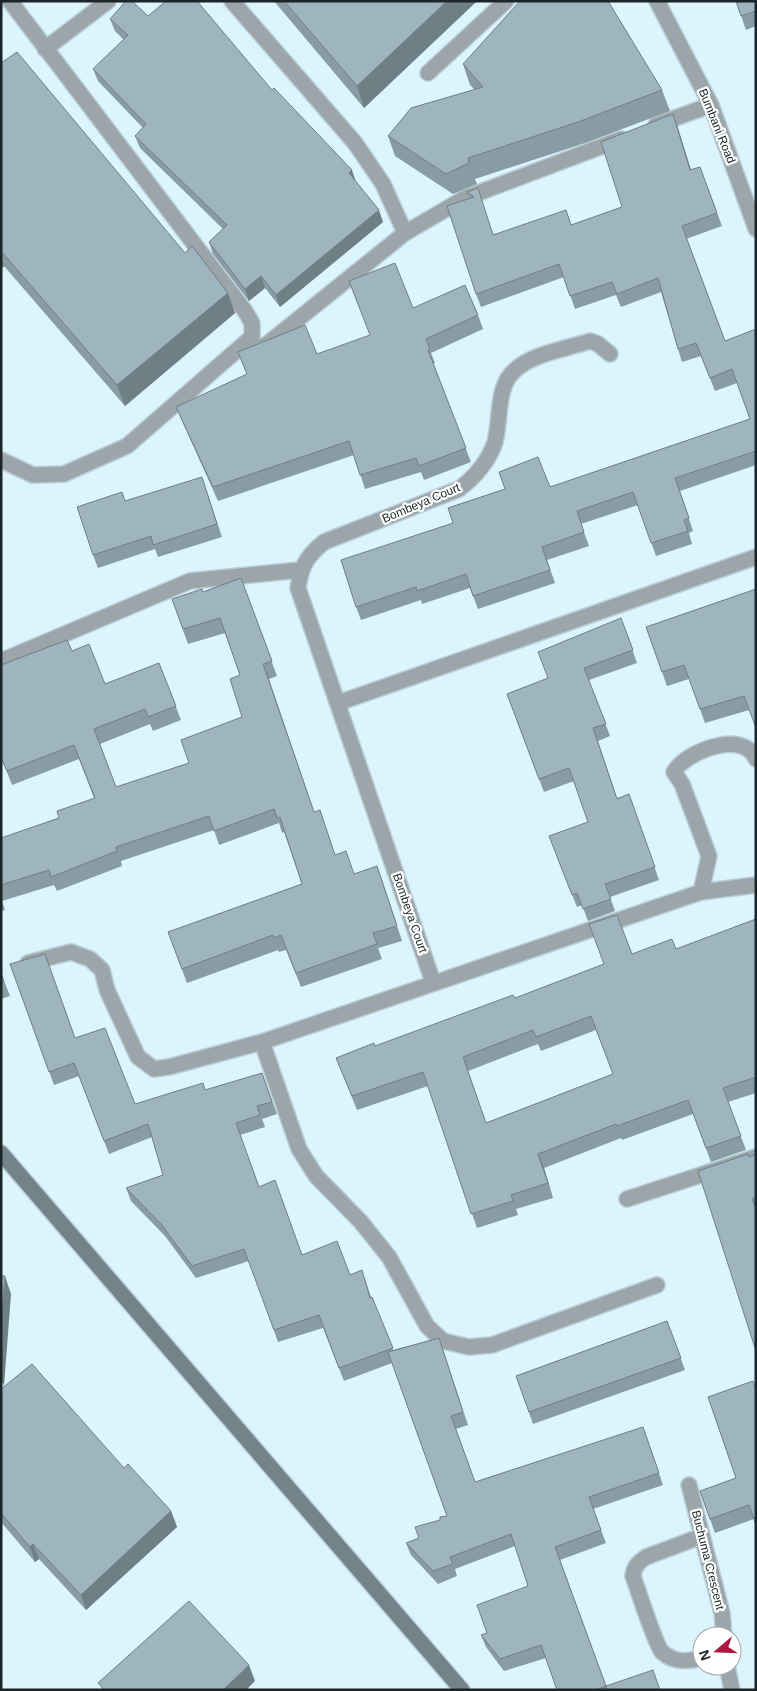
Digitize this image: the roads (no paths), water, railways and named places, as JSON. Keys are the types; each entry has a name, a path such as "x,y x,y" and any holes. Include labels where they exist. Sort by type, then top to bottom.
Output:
{"street":[{"path":"45,49 108,1"},
{"path":"232,1 355,143 383,184 405,233"},
{"path":"428,73 506,1"},
{"name":"Bumbani Road","path":"657,1 711,105 756,229"},
{"path":"11,2 245,311 252,323 252,336 257,348 266,345 405,233 465,198 711,105"},
{"path":"1,460 33,475 64,474 126,446 252,336"},
{"name":"Bombeya Court","path":"433,982 298,588 300,570 309,554 324,542 459,489 473,479 495,442 503,390 513,371 527,361 590,341 598,344 610,354"},
{"path":"338,703 756,557"},
{"path":"1,662 190,581 300,570"},
{"path":"700,892 709,856 682,784 674,772 677,766 689,757 724,744 738,743 746,746 756,759"},
{"path":"19,965 71,952 90,959 102,970 108,990 138,1058 154,1069 170,1068 262,1042 700,892 756,885"},
{"path":"262,1042 299,1150 316,1176 360,1222 389,1257 427,1326 443,1341 469,1347 492,1345 657,1285"},
{"path":"1,1153 462,1690"},
{"path":"628,1199 756,1157"},
{"name":"Buchuma Crescent","path":"689,1485 722,1613 723,1626"},
{"path":"692,1660 682,1661 672,1658 661,1651 633,1576 638,1562 646,1557 702,1536"},
{"path":"729,1676 732,1690"}]}
